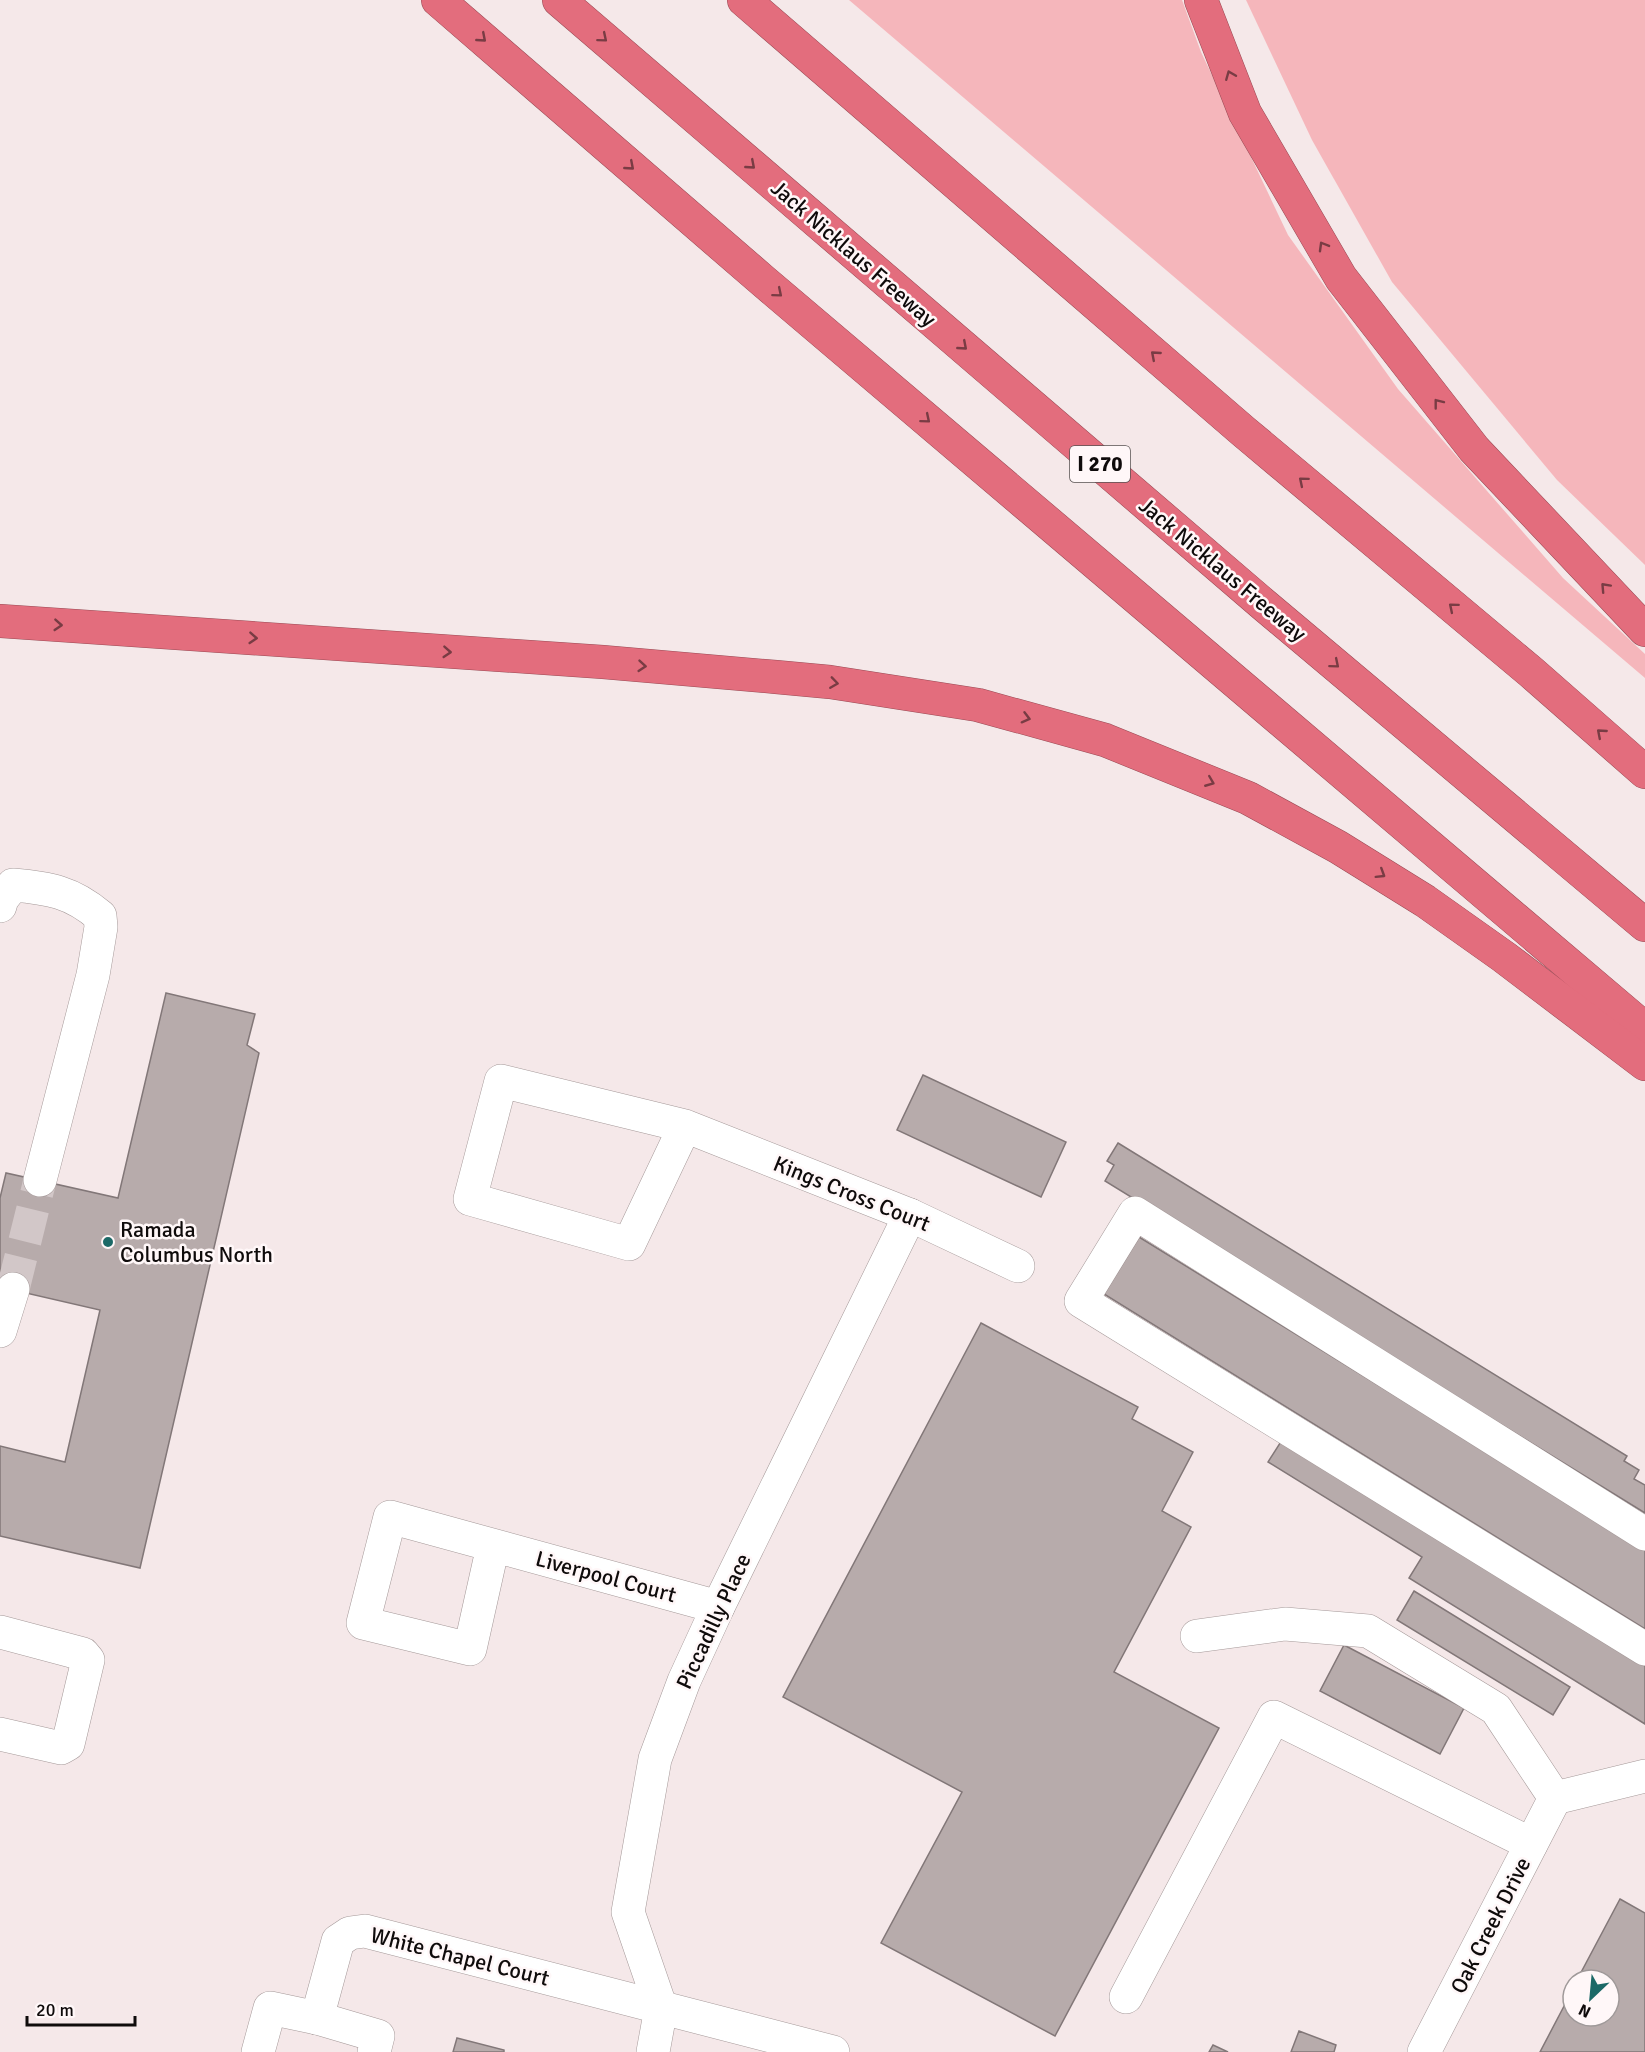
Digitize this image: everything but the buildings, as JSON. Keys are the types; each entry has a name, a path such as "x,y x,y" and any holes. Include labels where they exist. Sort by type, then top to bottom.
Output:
{"highway":[{"path":"438,0 771,288 1645,1029"},
{"name":"Jack Nicklaus Freeway","path":"559,0 1264,605 1645,925"},
{"path":"744,0 1243,432 1531,672 1645,772"},
{"path":"1201,0 1245,113 1341,278 1474,449 1645,630"},
{"path":"0,621 764,676 830,682 978,705 1105,740 1258,803 1338,847 1425,901 1504,957 1645,1064"}],"street":[{"path":"0,906 2,899 14,885 26,886 55,890 83,902 100,916 101,927 93,975 40,1180"},
{"name":"Kings Cross Court","path":"685,1126 629,1244 470,1199 501,1081 685,1126 910,1215 1018,1266"},
{"path":"1645,1534 1135,1213 1081,1301 1645,1649"},
{"name":"Piccadilly Place","path":"653,2052 661,2008 628,1912 655,1759 684,1681 718,1607 910,1215"},
{"path":"0,1331 13,1289"},
{"name":"Liverpool Court","path":"493,1546 470,1649 363,1623 390,1517 718,1607"},
{"path":"1197,1636 1285,1624 1368,1631 1496,1709 1555,1798 1645,1776"},
{"path":"0,1632 83,1654 88,1660 68,1743 61,1748 0,1734"},
{"path":"1126,1997 1274,1717 1531,1844"},
{"name":"Oak Creek Drive","path":"1424,2052 1555,1798"},
{"name":"White Chapel Court","path":"317,2018 338,1941 350,1933 365,1931 661,2008"},
{"path":"258,2052 270,2008 317,2018 378,2036 374,2052"},
{"path":"661,2008 833,2052"}],"shaded area":[{"path":"849,0 1182,0 1201,52 1288,235 1398,389 1563,578 1645,654 1645,678"},
{"path":"1246,0 1645,0 1645,565 1557,480 1392,282 1312,140"}],"tunnel":[{"path":"13,1289 40,1180"}],"place":[{"name":"Ramada Columbus North","path":"108,1242"}]}
